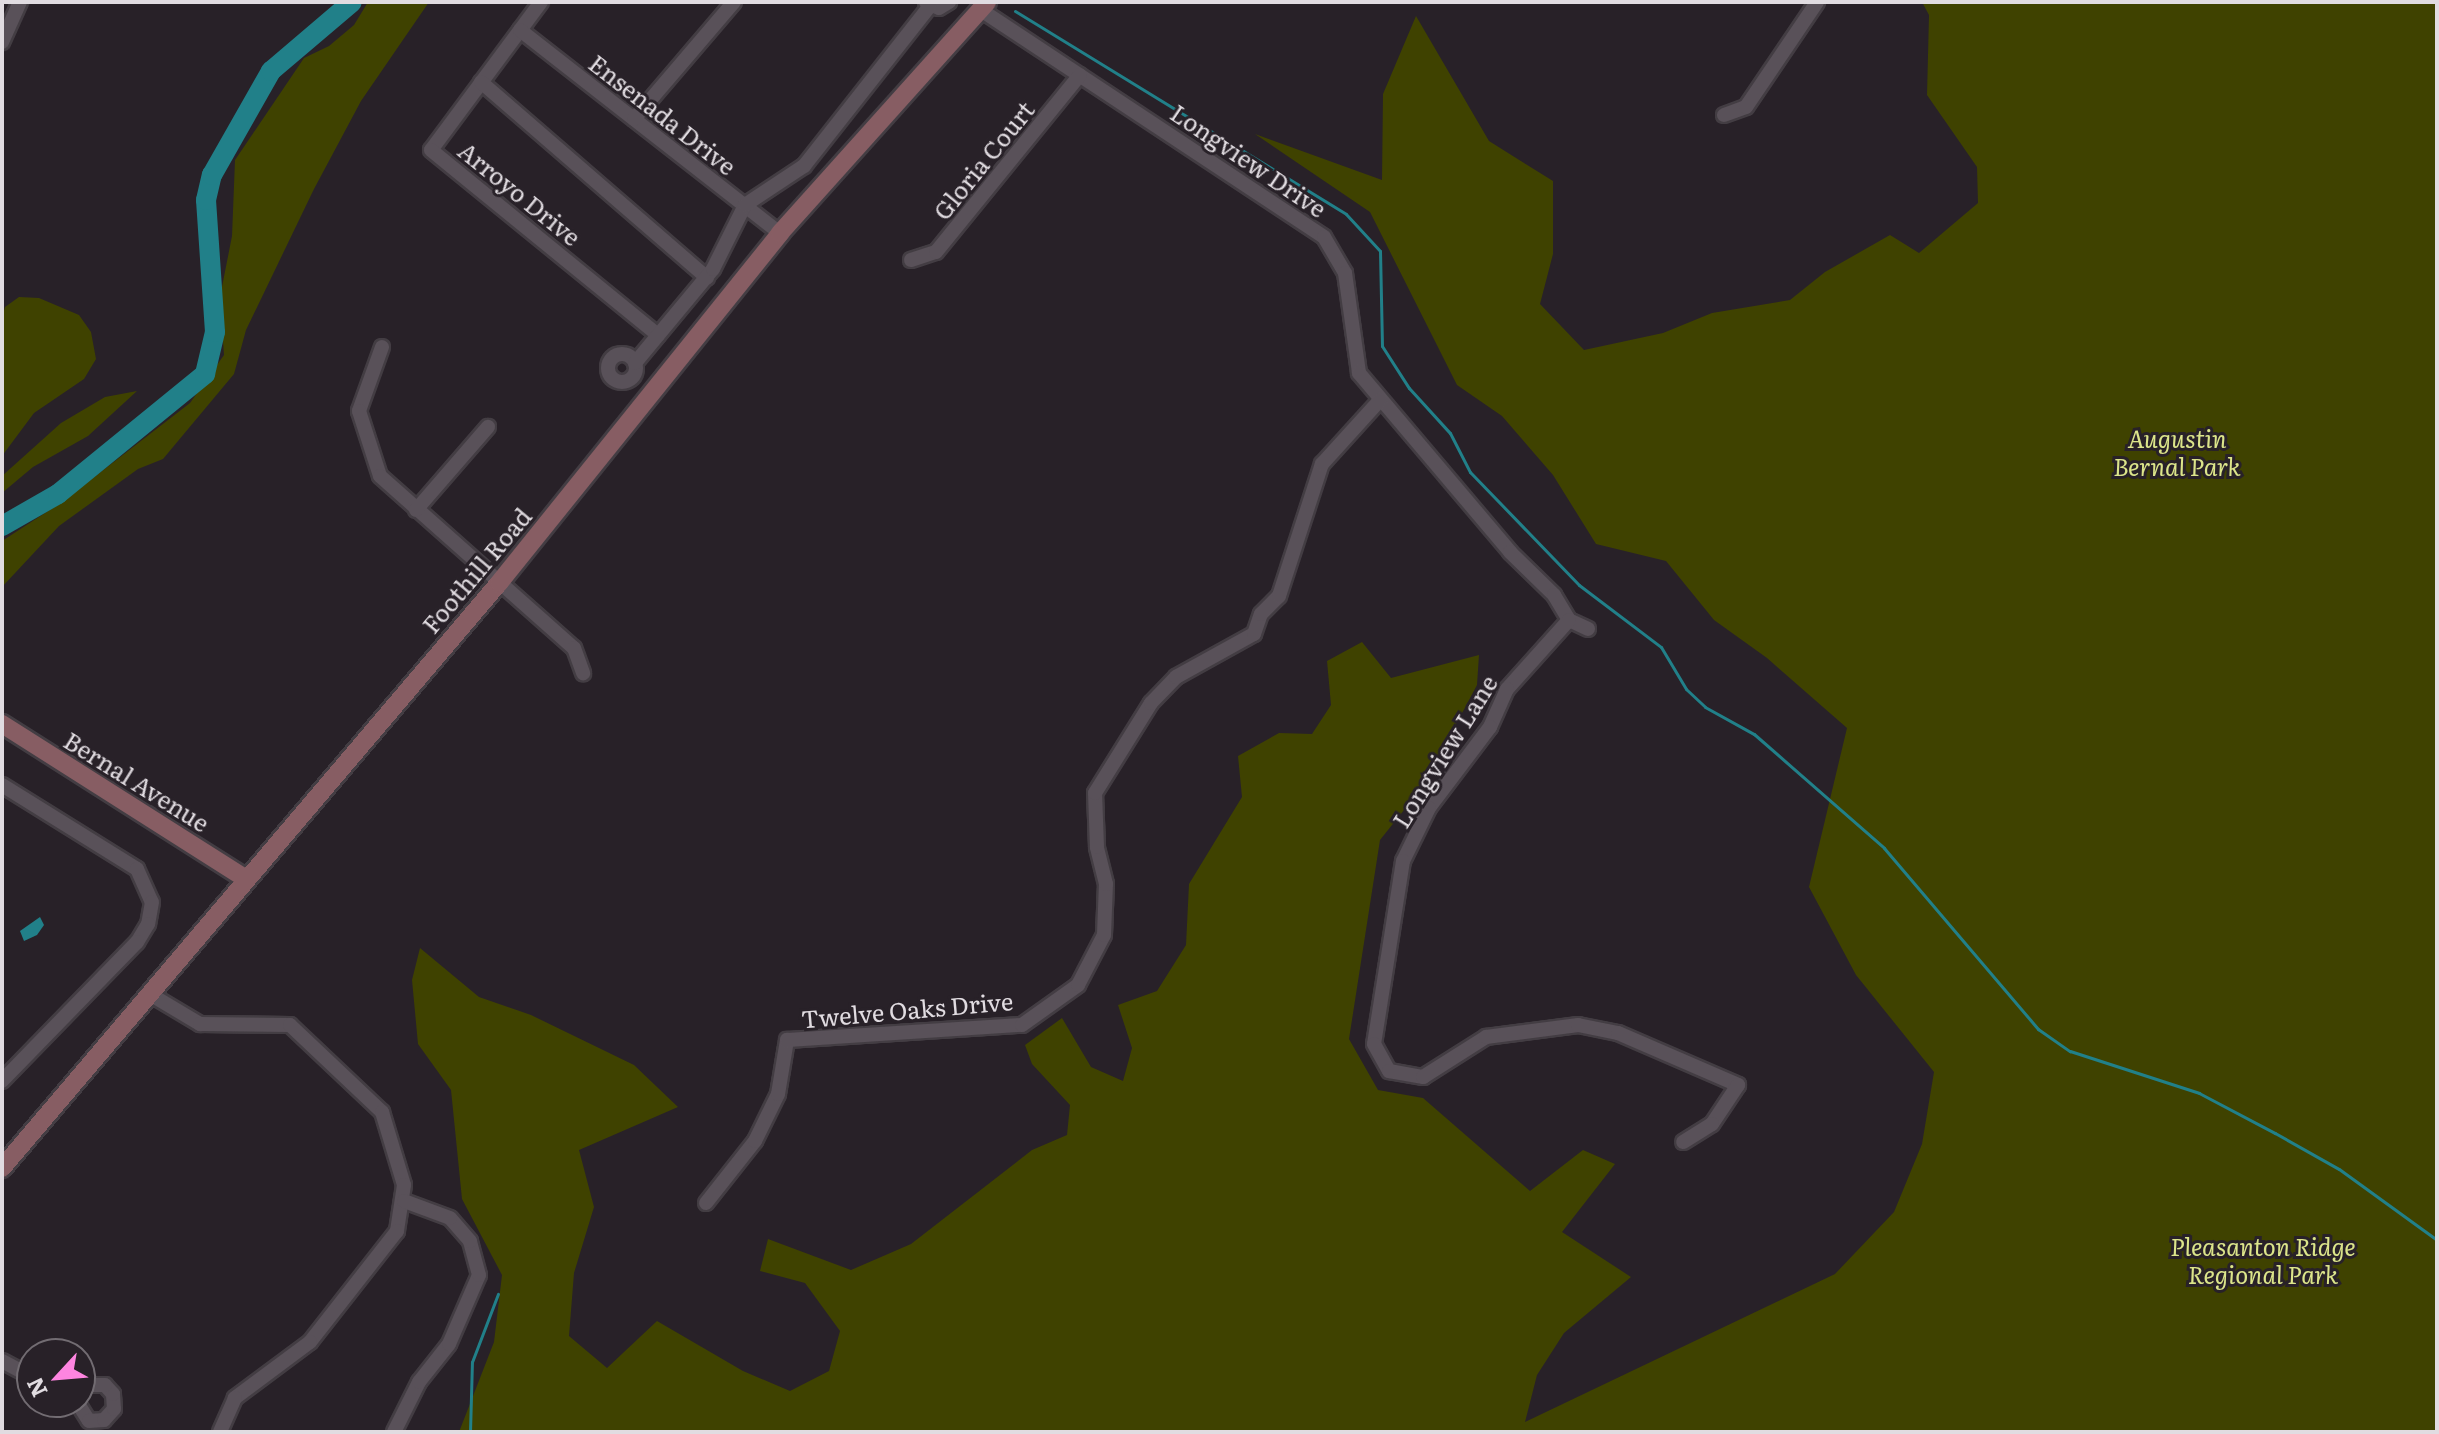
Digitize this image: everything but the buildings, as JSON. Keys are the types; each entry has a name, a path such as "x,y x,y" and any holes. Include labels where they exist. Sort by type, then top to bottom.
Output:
{"main road":[{"name":"Foothill Road","path":"2,1168 499,583 780,233 984,6"},
{"name":"Bernal Avenue","path":"2,724 246,879"}],"street":[{"path":"2,42 20,2"},
{"name":"Arroyo Drive","path":"541,2 431,150 658,335"},
{"path":"634,119 734,2"},
{"path":"635,363 707,278 745,205 804,166 928,4 949,2"},
{"path":"1724,115 1746,107 1817,2"},
{"name":"Longview Drive","path":"984,6 1080,75 1324,237 1345,273 1359,373 1510,552 1554,595 1569,620 1588,629"},
{"name":"Ensenada Drive","path":"520,30 780,233"},
{"name":"Gloria Court","path":"911,260 936,252 1080,75"},
{"path":"481,82 707,278"},
{"path":"382,347 359,411 380,476 574,648 583,673"},
{"name":"Twelve Oaks Drive","path":"706,1203 755,1141 778,1094 787,1040 1022,1025 1078,985 1104,935 1106,884 1095,793 1151,703 1176,677 1254,634 1261,614 1279,596 1322,464 1380,400"},
{"path":"416,510 488,427"},
{"name":"Longview Lane","path":"1569,620 1507,689 1490,727 1429,808 1403,861 1374,1044 1389,1071 1423,1077 1486,1037 1578,1025 1618,1033 1738,1085 1712,1124 1683,1142"},
{"path":"2,785 137,869 148,889 152,912 137,942 2,1081"},
{"path":"148,993 200,1024 290,1025 382,1112 401,1172 404,1201 397,1231 310,1342 235,1398 220,1432"},
{"path":"394,1432 419,1382 449,1344 479,1275 470,1241 450,1218 404,1201"}],"green space":[{"path":"368,2 429,2 361,101 314,189 246,330 234,374 163,459 138,469 59,526 2,587 2,541 62,502 190,403 224,355 220,297 232,236 235,160 304,58 329,46 354,25"},
{"path":"1922,2 2437,2 2437,1432 459,1432 494,1342 502,1275 462,1199 451,1090 418,1044 412,980 420,948 479,997 531,1015 634,1065 678,1107 579,1150 594,1207 574,1273 569,1336 607,1368 657,1321 743,1371 790,1391 829,1371 840,1331 805,1283 760,1271 768,1239 851,1270 911,1244 1032,1150 1067,1135 1070,1105 1032,1064 1025,1045 1062,1018 1091,1067 1123,1081 1132,1048 1118,1005 1157,991 1186,945 1189,884 1242,797 1238,756 1279,733 1312,734 1331,705 1327,661 1362,642 1391,678 1479,655 1477,685 1424,785 1380,840 1349,1039 1378,1090 1423,1098 1530,1191 1583,1150 1615,1164 1562,1232 1631,1277 1564,1333 1537,1375 1525,1422 1835,1274 1894,1212 1922,1144 1934,1072 1856,975 1809,887 1847,728 1767,658 1714,620 1666,561 1596,544 1553,475 1502,416 1457,385 1370,212 1255,134 1382,180 1383,94 1416,16 1489,141 1553,181 1553,254 1540,304 1584,350 1663,333 1712,313 1790,300 1825,272 1890,235 1919,253 1978,203 1977,167 1927,95 1929,15"},
{"path":"19,297 39,298 79,315 91,332 96,359 84,379 34,413 2,456 2,318 5,307"},
{"path":"137,391 88,436 33,467 2,493 2,476 61,423 105,397"}],"water":[{"path":"40,917 44,925 37,935 24,941 20,931"}],"waterway":[{"path":"2,526 58,494 205,374 215,332 206,200 212,175 271,71 352,2"},
{"path":"1015,11 1346,214 1380,251 1382,346 1409,388 1450,433 1470,472 1579,585 1661,647 1686,689 1705,707 1754,734 1884,848 2038,1029 2070,1051 2199,1093 2275,1133 2339,1169 2437,1240"},
{"path":"470,1432 472,1362 498,1294"}],"park label":[{"name":"Augustin Bernal Park","path":"2177,452"},
{"name":"Pleasanton Ridge Regional Park","path":"2263,1260"}]}
